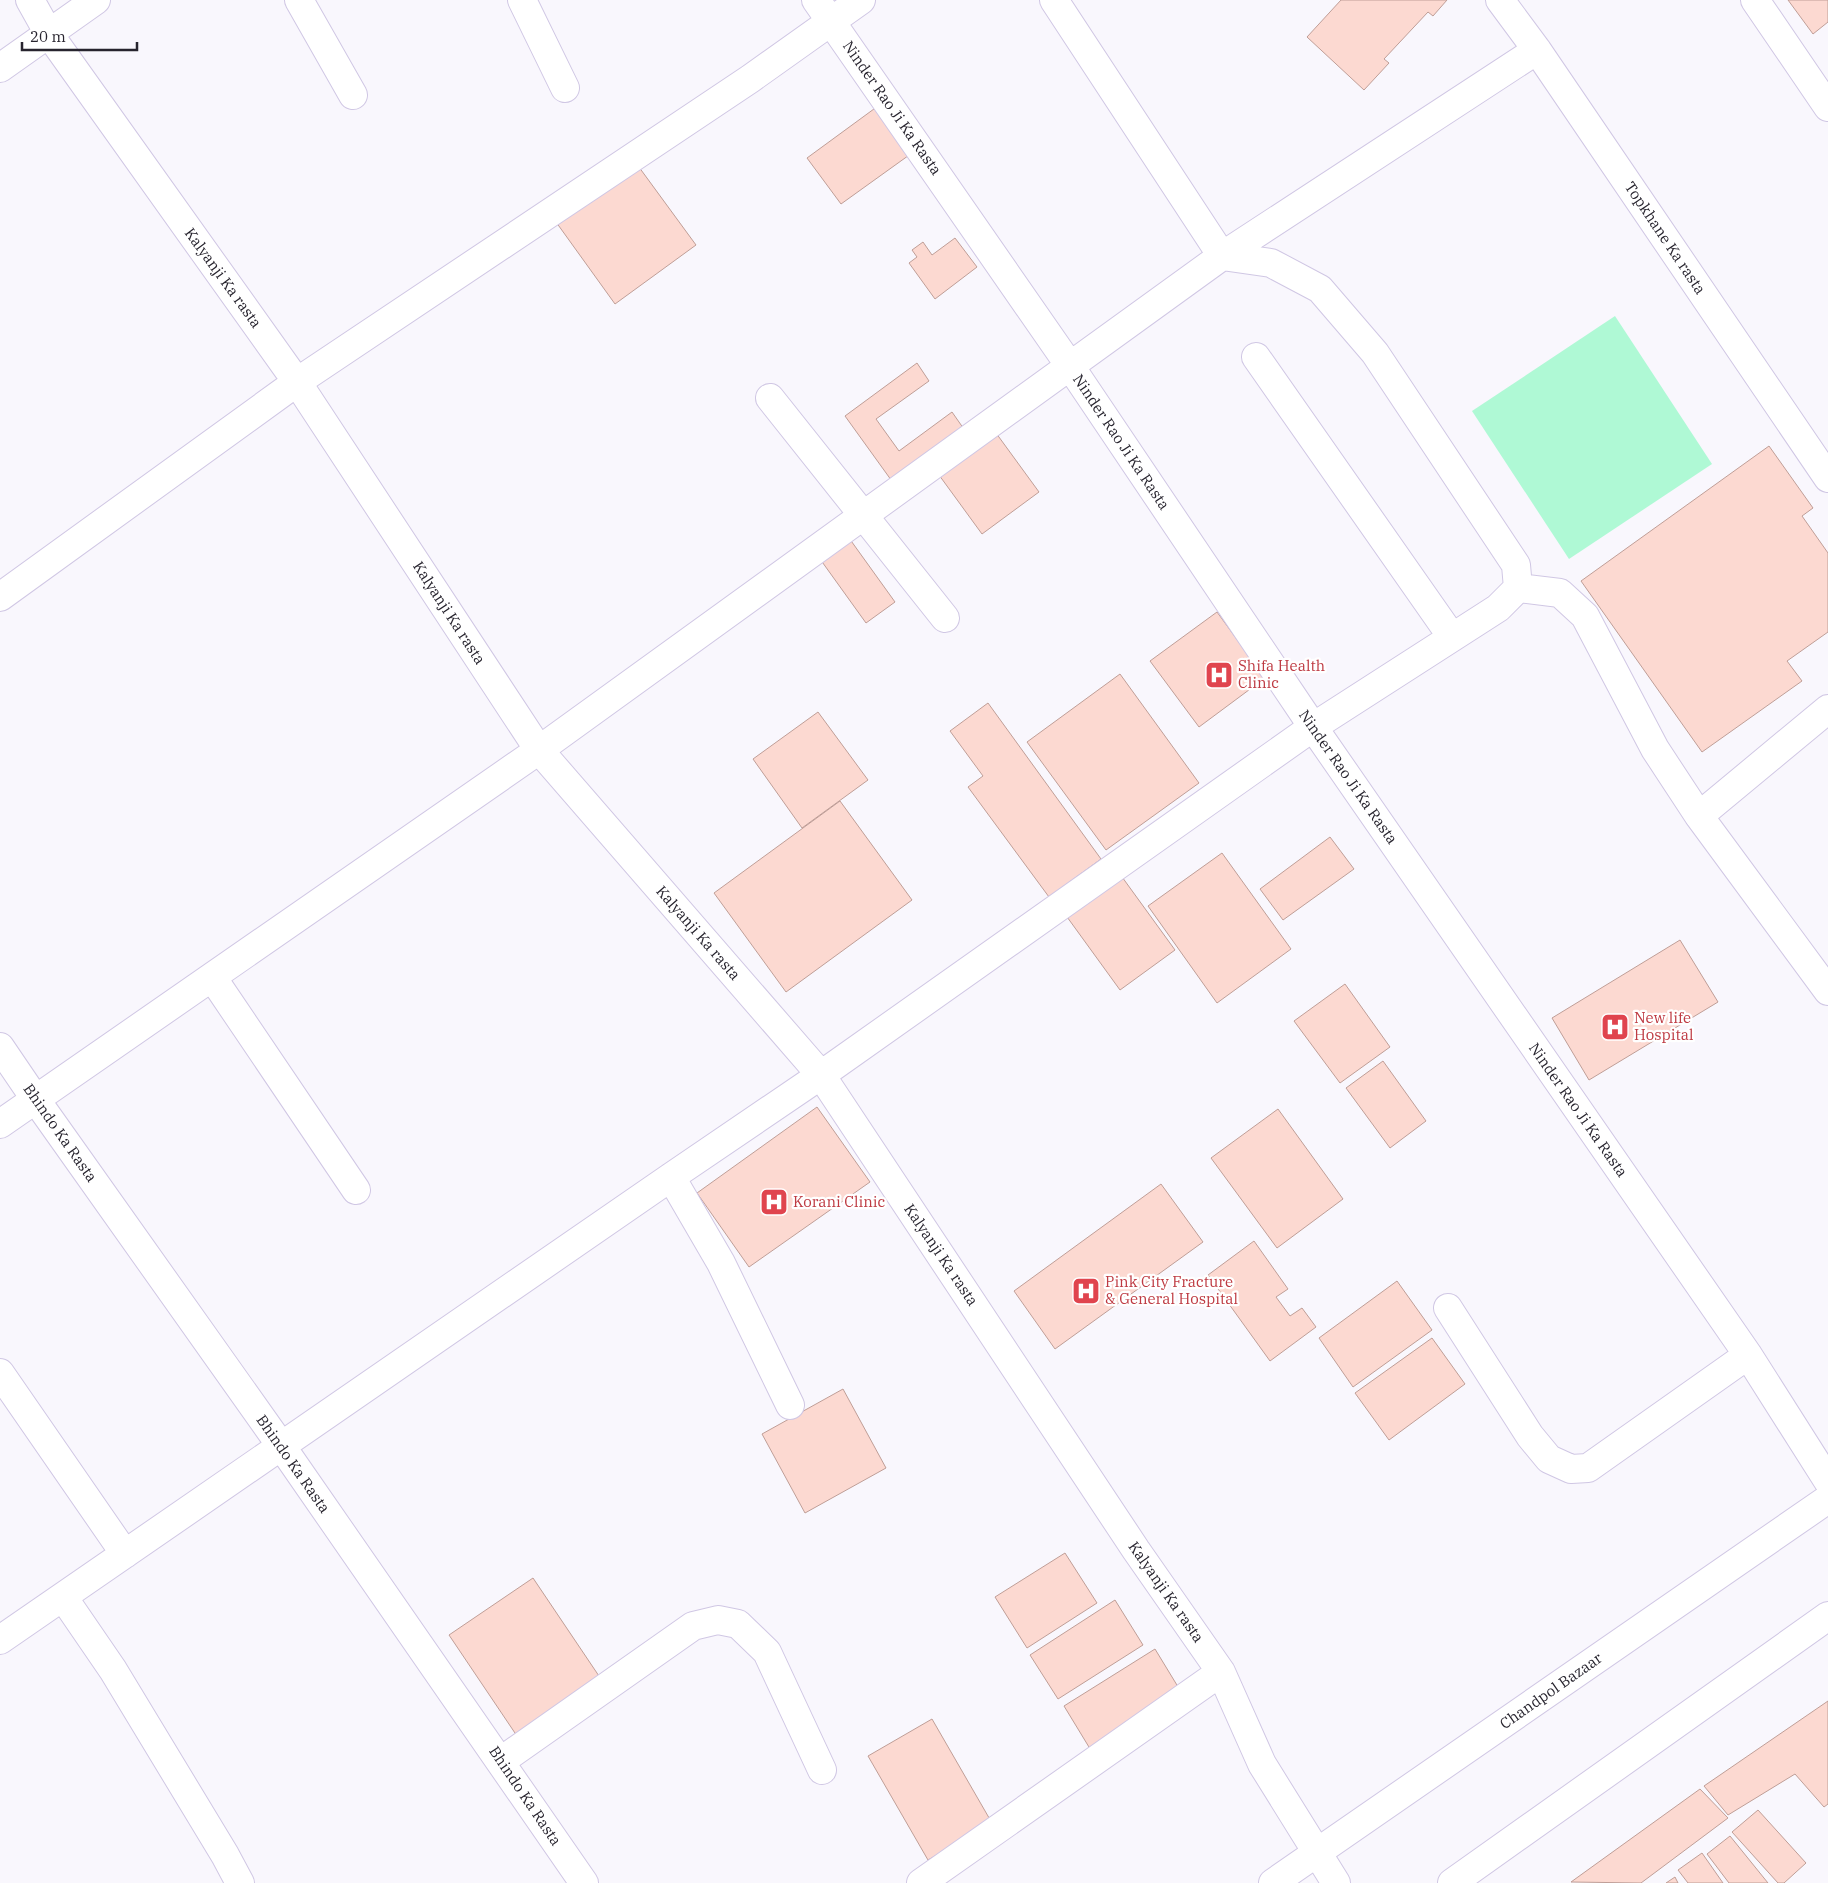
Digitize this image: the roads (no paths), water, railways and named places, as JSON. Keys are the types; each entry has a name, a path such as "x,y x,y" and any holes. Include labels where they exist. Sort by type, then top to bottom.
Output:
{"street":[{"name":"Kalyanji Ka rasta","path":"30,0 49,34 297,382 539,750 821,1075 1131,1542 1221,1672 1262,1764 1316,1854 1336,1883"},
{"path":"0,68 96,0"},
{"path":"299,0 353,95"},
{"path":"522,0 565,88"},
{"path":"0,596 297,382 750,79 824,11 861,0"},
{"path":"0,1640 821,1075 1313,727 1498,608 1518,588 1516,565 1375,353 1320,289 1271,263 1222,256 1054,0"},
{"name":"Topkhane Ka rasta","path":"1500,0 1537,50 1828,478"},
{"path":"1755,0 1828,107"},
{"name":"Ninder Rao Ji Ka Rasta","path":"824,11 1070,366 1313,727 1748,1355 1828,1480"},
{"path":"0,1124 539,750 1222,256 1537,50"},
{"path":"1256,357 1452,637"},
{"path":"770,398 945,618"},
{"path":"1518,588 1560,593 1585,616 1655,749 1699,816 1828,991"},
{"path":"1699,816 1828,709"},
{"path":"212,977 356,1190"},
{"name":"Bhindo Ka Rasta","path":"0,1047 282,1447 584,1883"},
{"path":"671,1177 721,1263 790,1405"},
{"path":"1448,1308 1530,1436 1549,1459 1571,1469 1588,1468 1748,1355"},
{"path":"0,1373 125,1554"},
{"name":"Chandpol Bazaar","path":"1273,1883 1828,1499"},
{"path":"63,1597 113,1670 240,1883"},
{"path":"1452,1883 1828,1616"},
{"path":"501,1762 692,1626 718,1620 738,1624 768,1652 822,1770"},
{"path":"921,1883 1221,1672"}],"place":[{"name":"Shifa Health Clinic","path":"1219,675"},
{"name":"New life Hospital","path":"1615,1027"},
{"name":"Korani Clinic","path":"774,1202"},
{"name":"Pink City Fracture & General Hospital","path":"1086,1291"}]}
